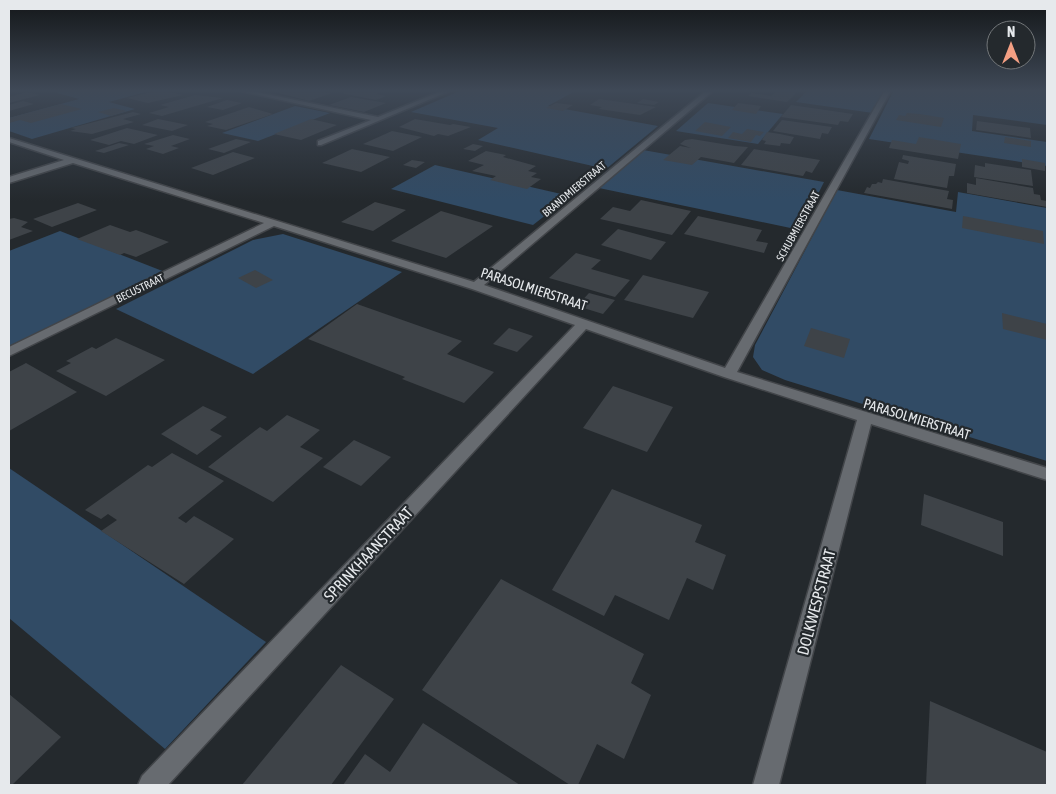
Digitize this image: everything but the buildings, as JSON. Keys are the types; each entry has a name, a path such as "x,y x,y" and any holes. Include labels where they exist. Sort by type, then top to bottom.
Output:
{"street":[{"path":"322,143 360,127"},
{"name":"BRANDMIERSTRAAT","path":"476,286 667,127"},
{"name":"SCHUBMIERSTRAAT","path":"729,374 867,127"},
{"name":"PARASOLMIERSTRAAT","path":"9,140 476,286 585,322 729,374 1047,474"},
{"path":"9,180 73,160"},
{"name":"BECUSTRAAT","path":"9,352 272,223"},
{"name":"SPRINKHAANSTRAAT","path":"151,785 585,322"},
{"name":"DOLKWESPSTRAAT","path":"766,785 865,418"}],"shaded area":[{"path":"9,127 73,127 32,139 9,131"},
{"path":"238,127 294,127 258,141 222,133"},
{"path":"493,127 657,127 606,169 478,140 498,128"},
{"path":"681,127 772,127 758,144 676,131"},
{"path":"875,127 972,127 972,131 1047,142 1047,166 869,139"},
{"path":"643,150 824,182 800,230 599,188"},
{"path":"435,165 570,196 533,225 391,189"},
{"path":"837,190 956,212 958,192 1047,208 1047,461 785,380 762,370 753,357 755,345"},
{"path":"60,231 165,272 9,346 9,251"},
{"path":"283,234 402,272 253,374 116,309 253,240"},
{"path":"9,468 266,642 165,749 9,618"}]}
